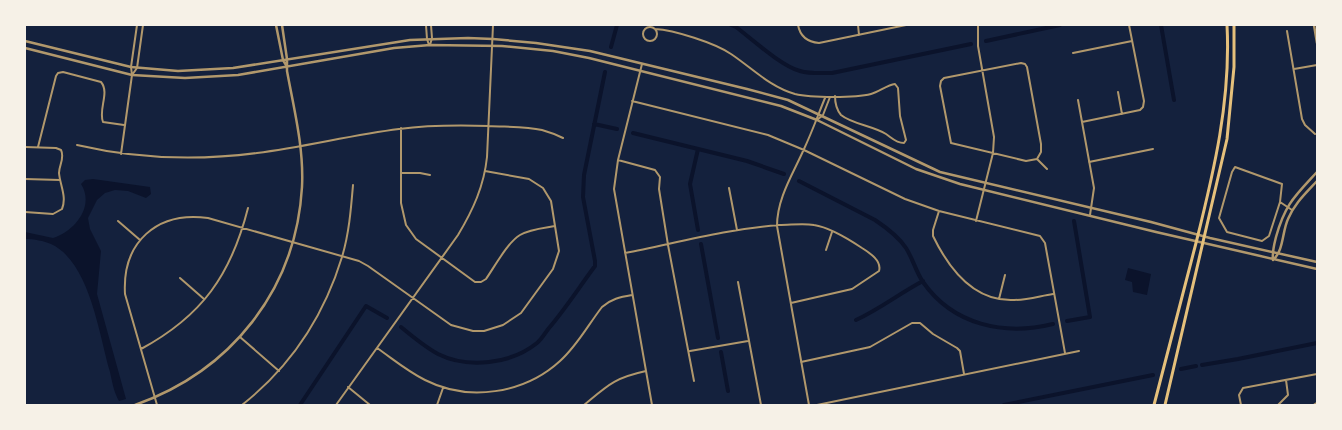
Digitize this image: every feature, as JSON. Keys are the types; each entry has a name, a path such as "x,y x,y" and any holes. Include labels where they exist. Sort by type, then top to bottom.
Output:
{"main road":[{"path":"1154,405 1212,181 1220,139 1228,68 1227,25"},
{"path":"1165,405 1227,139 1234,67 1234,25"}],"street":[{"path":"120,154 132,75 131,67 137,25"},
{"path":"132,75 137,68 143,25"},
{"path":"135,405 175,388 203,371 240,337 271,294 283,270 300,207 302,185 300,146 286,67 276,25"},
{"path":"282,25 287,59 286,67"},
{"path":"426,25 427,39 430,45"},
{"path":"430,45 432,38 431,25"},
{"path":"336,405 441,258 470,215 479,194 485,172 494,25"},
{"path":"798,25 802,35 812,42 819,43 906,25"},
{"path":"858,25 860,35"},
{"path":"976,221 994,137 978,46 978,25"},
{"path":"1082,122 1140,110 1143,107 1143,93 1129,25"},
{"path":"1314,25 1317,43"},
{"path":"656,29 657,36 654,40 650,42 645,40 642,34 644,29 651,27 716,45 783,90 806,96 870,95 879,92 890,84 895,84 898,88 900,116 906,137 904,142 897,142 873,128 847,119 838,111 835,105 835,96"},
{"path":"1287,31 1302,119 1305,125 1315,134"},
{"path":"25,41 131,67 178,71 210,70 378,44 432,38 493,39 559,46 642,64 788,100 940,172 1278,255 1317,262"},
{"path":"1073,53 1132,41"},
{"path":"25,48 132,75 177,78 207,78 286,67 394,48 430,45 493,45 553,51 589,58 781,106 817,120 916,169 954,182 1196,242 1317,269"},
{"path":"1021,63 1027,67 1041,144 1041,152 1037,159 1026,161 951,143 940,86 941,82 944,78 983,71 1021,63"},
{"path":"642,64 618,160 614,189 652,405"},
{"path":"1294,70 1317,65"},
{"path":"38,147 58,73 63,72 100,82 104,90 101,116 103,122 124,126"},
{"path":"1118,92 1122,114"},
{"path":"817,120 823,115 830,96"},
{"path":"809,405 776,226 781,198 804,150 825,97"},
{"path":"1078,100 1094,188 1090,216"},
{"path":"632,101 752,130 804,150 905,199 939,211 1040,236 1044,239 1065,353"},
{"path":"77,145 120,154 168,158 204,158 260,153 400,128 454,125 542,130 564,138"},
{"path":"400,128 401,203 406,225 416,239 475,282 481,282 486,279 514,240 520,235 555,226"},
{"path":"25,147 56,148 61,150 63,156 59,168 65,199 59,212 53,214 25,212"},
{"path":"1089,162 1152,149"},
{"path":"1037,159 1047,169"},
{"path":"618,160 655,170 659,173 659,189 668,245 690,351 694,380"},
{"path":"1236,167 1282,184 1280,202 1269,236 1262,240 1227,232 1219,218 1232,172 1236,167"},
{"path":"157,405 125,294 124,283 128,261 140,240 158,225 186,216 208,218 342,256 368,266 451,325 473,331 484,331 503,325 521,313 553,269 559,251 548,194 538,183 529,179 485,172"},
{"path":"1273,260 1272,253 1287,206 1317,172"},
{"path":"402,173 430,175"},
{"path":"25,179 60,180"},
{"path":"1273,260 1278,255 1287,221 1292,210 1317,181"},
{"path":"242,405 279,371 296,350 316,318 332,286 342,256 351,210 353,185"},
{"path":"729,188 737,230"},
{"path":"1280,202 1292,210"},
{"path":"140,349 178,325 215,287 231,259 243,228 248,208"},
{"path":"939,211 933,236 954,271 962,280 980,292 999,299 1013,300 1054,294"},
{"path":"118,221 140,240"},
{"path":"624,253 737,230 814,225 867,250 879,262 880,270 852,289 791,304"},
{"path":"826,250 832,232"},
{"path":"999,299 1005,275"},
{"path":"180,278 204,299"},
{"path":"738,282 761,405"},
{"path":"377,348 409,371 443,388 460,392 493,392 508,389 534,379 548,371 566,356 602,307 614,299 632,295"},
{"path":"801,362 870,347 912,322 916,322 960,351 964,375"},
{"path":"240,337 279,371"},
{"path":"690,351 748,341"},
{"path":"817,405 1079,351"},
{"path":"584,405 618,378 646,371"},
{"path":"1241,405 1239,395 1243,388 1317,374"},
{"path":"1278,405 1288,395 1286,380"},
{"path":"348,387 370,405"},
{"path":"437,405 443,388"}],"water":[{"path":"93,179 150,187 151,194 146,198 128,191 115,190 105,193 97,200 88,218 90,229 101,251 97,294 126,399 119,401 113,387 91,301 75,266 64,253 51,244 39,240 25,239 25,232 53,238 69,230 84,209 86,201 85,192 81,184 85,180"},
{"path":"1128,268 1151,274 1147,295 1133,292 1132,282 1125,280"}],"waterway":[{"path":"611,47 617,25"},
{"path":"731,25 784,64 800,71 812,73 832,73 971,44"},
{"path":"986,41 1060,25"},
{"path":"1161,25 1174,100"},
{"path":"401,327 438,354 462,362 476,363 502,360 527,350 542,338 595,266 583,197 584,175 605,72"},
{"path":"594,124 617,129"},
{"path":"633,133 747,161 784,174"},
{"path":"698,149 690,184 698,230"},
{"path":"799,181 875,220 892,233 906,248 923,282 935,297 964,317 981,324 1016,329 1053,324"},
{"path":"1067,321 1090,317 1074,221"},
{"path":"701,244 718,338"},
{"path":"856,320 923,281"},
{"path":"300,405 366,306 387,318"},
{"path":"1202,365 1317,343"},
{"path":"721,352 728,391"},
{"path":"1181,369 1196,366"},
{"path":"1004,405 1153,375"}]}
